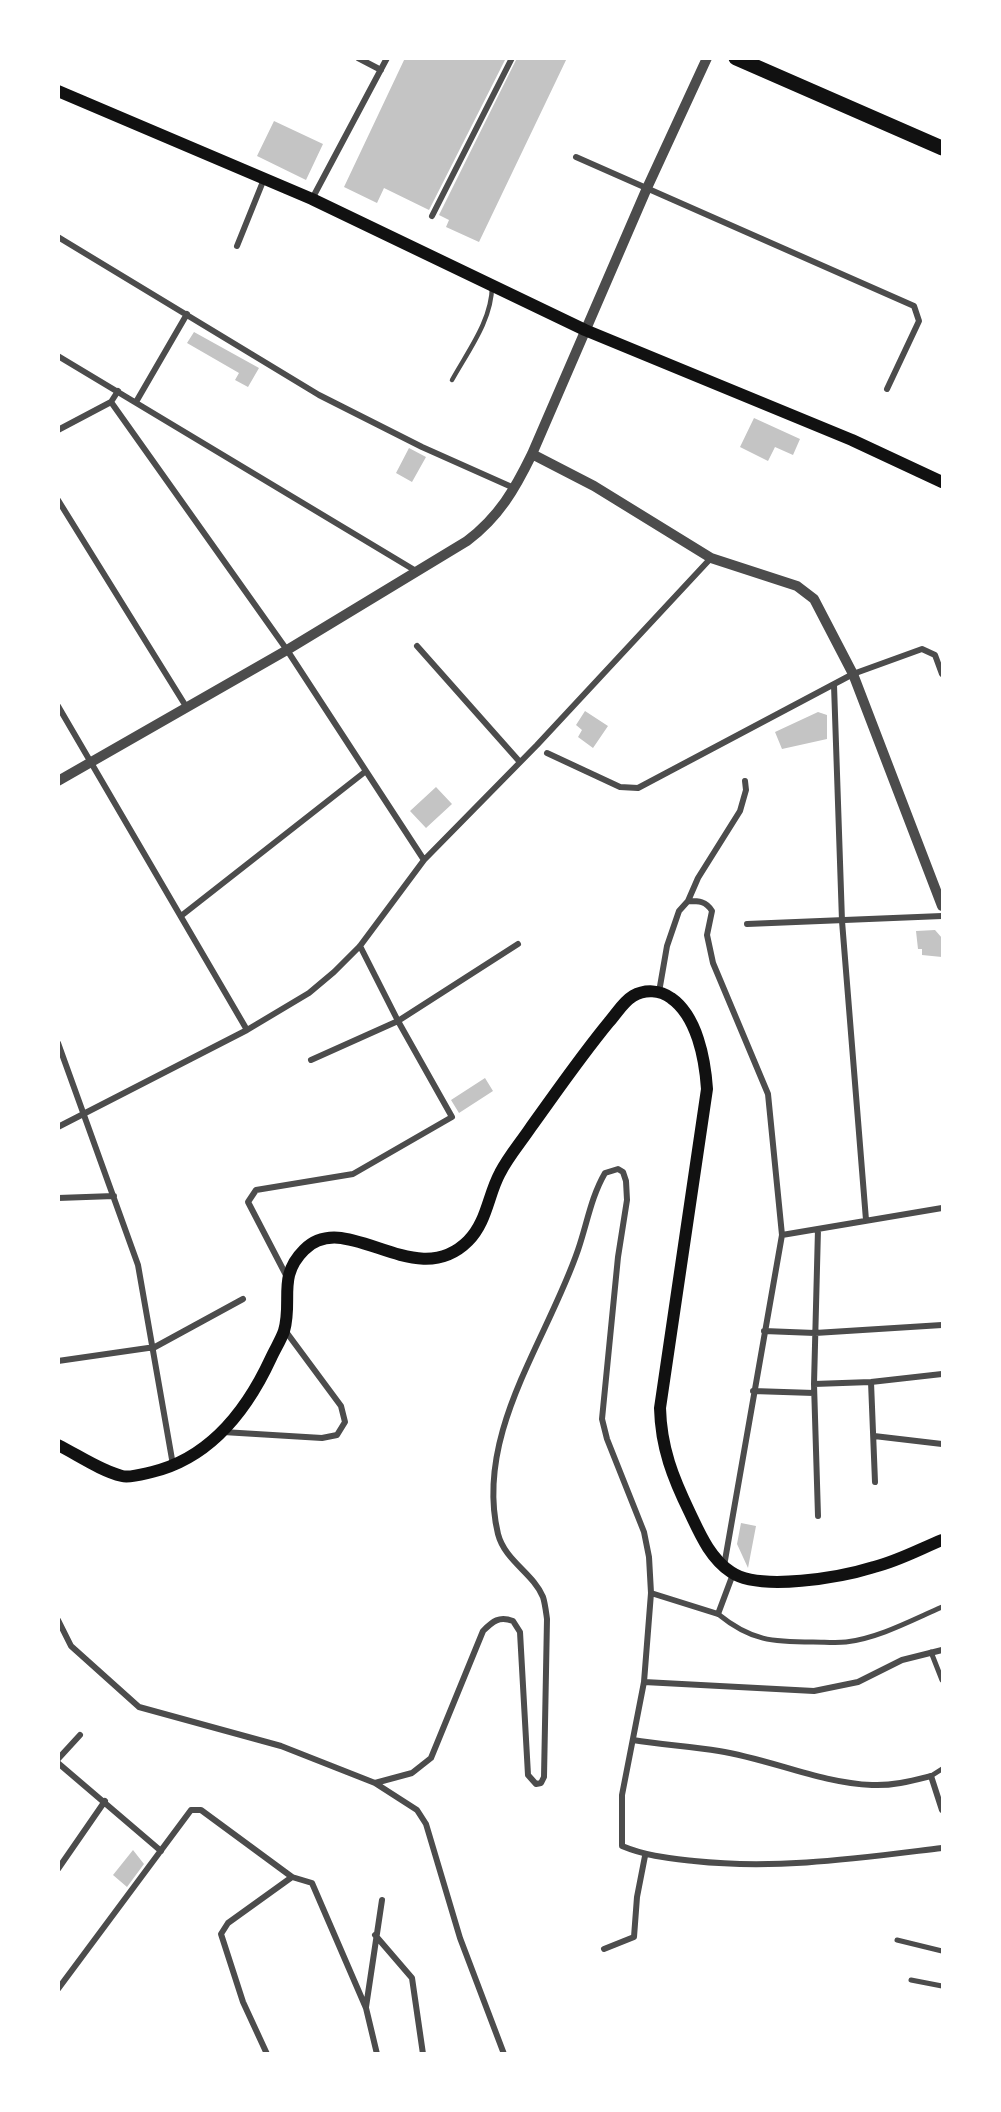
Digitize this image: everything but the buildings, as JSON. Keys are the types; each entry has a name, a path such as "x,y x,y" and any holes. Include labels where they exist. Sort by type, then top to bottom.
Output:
{"main road":[{"path":"736,58 942,148"},
{"path":"58,92 312,199 585,330 852,440 942,482"},
{"path":"58,1445 123,1477 173,1465 203,1448 222,1432 255,1393 284,1329 287,1277 294,1260 305,1248 328,1238 342,1239 415,1260 439,1258 459,1248 481,1223 499,1173 587,1048 632,996 650,991 659,992 681,1007 697,1034 705,1058 707,1089 660,1408 660,1425 666,1458 678,1491 705,1544 728,1571 759,1581 806,1580 874,1567 942,1540"}],"street":[{"path":"358,58 381,70"},
{"path":"312,199 387,58"},
{"path":"432,216 512,58"},
{"path":"58,781 287,650 416,572 481,531 499,511 515,488 532,454 646,188 707,58"},
{"path":"576,158 914,306 919,321 887,389"},
{"path":"237,246 264,179"},
{"path":"58,237 319,395 422,447 515,488"},
{"path":"136,402 186,314"},
{"path":"58,356 416,572"},
{"path":"58,430 111,402 118,391"},
{"path":"111,402 287,650 424,860"},
{"path":"532,454 594,486 711,558 807,592 814,599 853,674 942,906"},
{"path":"58,500 187,708"},
{"path":"58,1127 247,1030 309,993 360,946 424,860 537,745 711,558"},
{"path":"417,646 519,761"},
{"path":"547,753 620,787 638,788 853,674 922,649 936,656 942,674"},
{"path":"834,685 842,921 866,1220"},
{"path":"58,706 247,1030"},
{"path":"181,916 366,771"},
{"path":"659,992 672,929 679,911 688,901 698,878 740,811 746,790 745,781"},
{"path":"688,901 701,901 712,910 707,934 712,963 766,1086 782,1235 753,1391 728,1571 718,1614"},
{"path":"747,924 942,916"},
{"path":"311,1060 398,1021 518,944"},
{"path":"287,1277 248,1202 256,1190 353,1174 452,1117 398,1021 360,946"},
{"path":"58,1043 138,1264 173,1465"},
{"path":"375,1783 412,1773 431,1758 483,1631 492,1621 503,1618 513,1621 520,1632 528,1775 536,1784 541,1783 544,1777 547,1619 543,1597 534,1582 511,1558 498,1536 493,1500 494,1458 515,1397 578,1251 595,1189 605,1173 618,1169 623,1172 626,1181 627,1200 618,1257 602,1419 607,1439 644,1532 649,1557 651,1593 644,1682 622,1795 622,1846 645,1856 718,1864 806,1864 942,1848"},
{"path":"58,1198 114,1196"},
{"path":"782,1235 942,1208"},
{"path":"818,1229 814,1384 818,1516"},
{"path":"58,1361 154,1347 243,1299"},
{"path":"764,1331 815,1333 942,1325"},
{"path":"222,1432 322,1438 337,1435 345,1422 341,1406 284,1329"},
{"path":"814,1384 871,1382 942,1374"},
{"path":"871,1382 876,1482"},
{"path":"753,1391 814,1393"},
{"path":"874,1436 942,1444"},
{"path":"651,1593 718,1614 732,1625 760,1640 777,1642 846,1642 891,1628 942,1607"},
{"path":"58,1620 71,1646 139,1707 281,1746 375,1783 417,1810 426,1824 460,1938 504,2054"},
{"path":"644,1682 814,1691 836,1689 858,1682 902,1660 942,1650"},
{"path":"931,1652 942,1680"},
{"path":"58,1774 60,1763 80,1735"},
{"path":"633,1740 684,1749 718,1751 784,1765 831,1779 871,1785 900,1784 931,1776 942,1769"},
{"path":"60,1763 161,1851"},
{"path":"931,1776 942,1810"},
{"path":"58,1869 105,1801"},
{"path":"58,1989 191,1810 201,1810 292,1876 312,1883 366,2008 377,2054"},
{"path":"604,1949 634,1937 637,1897 645,1856"},
{"path":"267,2054 243,2002 221,1934 228,1923 292,1876"},
{"path":"366,2008 382,1900"},
{"path":"375,1935 412,1978 423,2054"},
{"path":"897,1940 942,1951"},
{"path":"911,1980 942,1986"}],"lane":[{"path":"452,380 492,303 492,286"}]}
